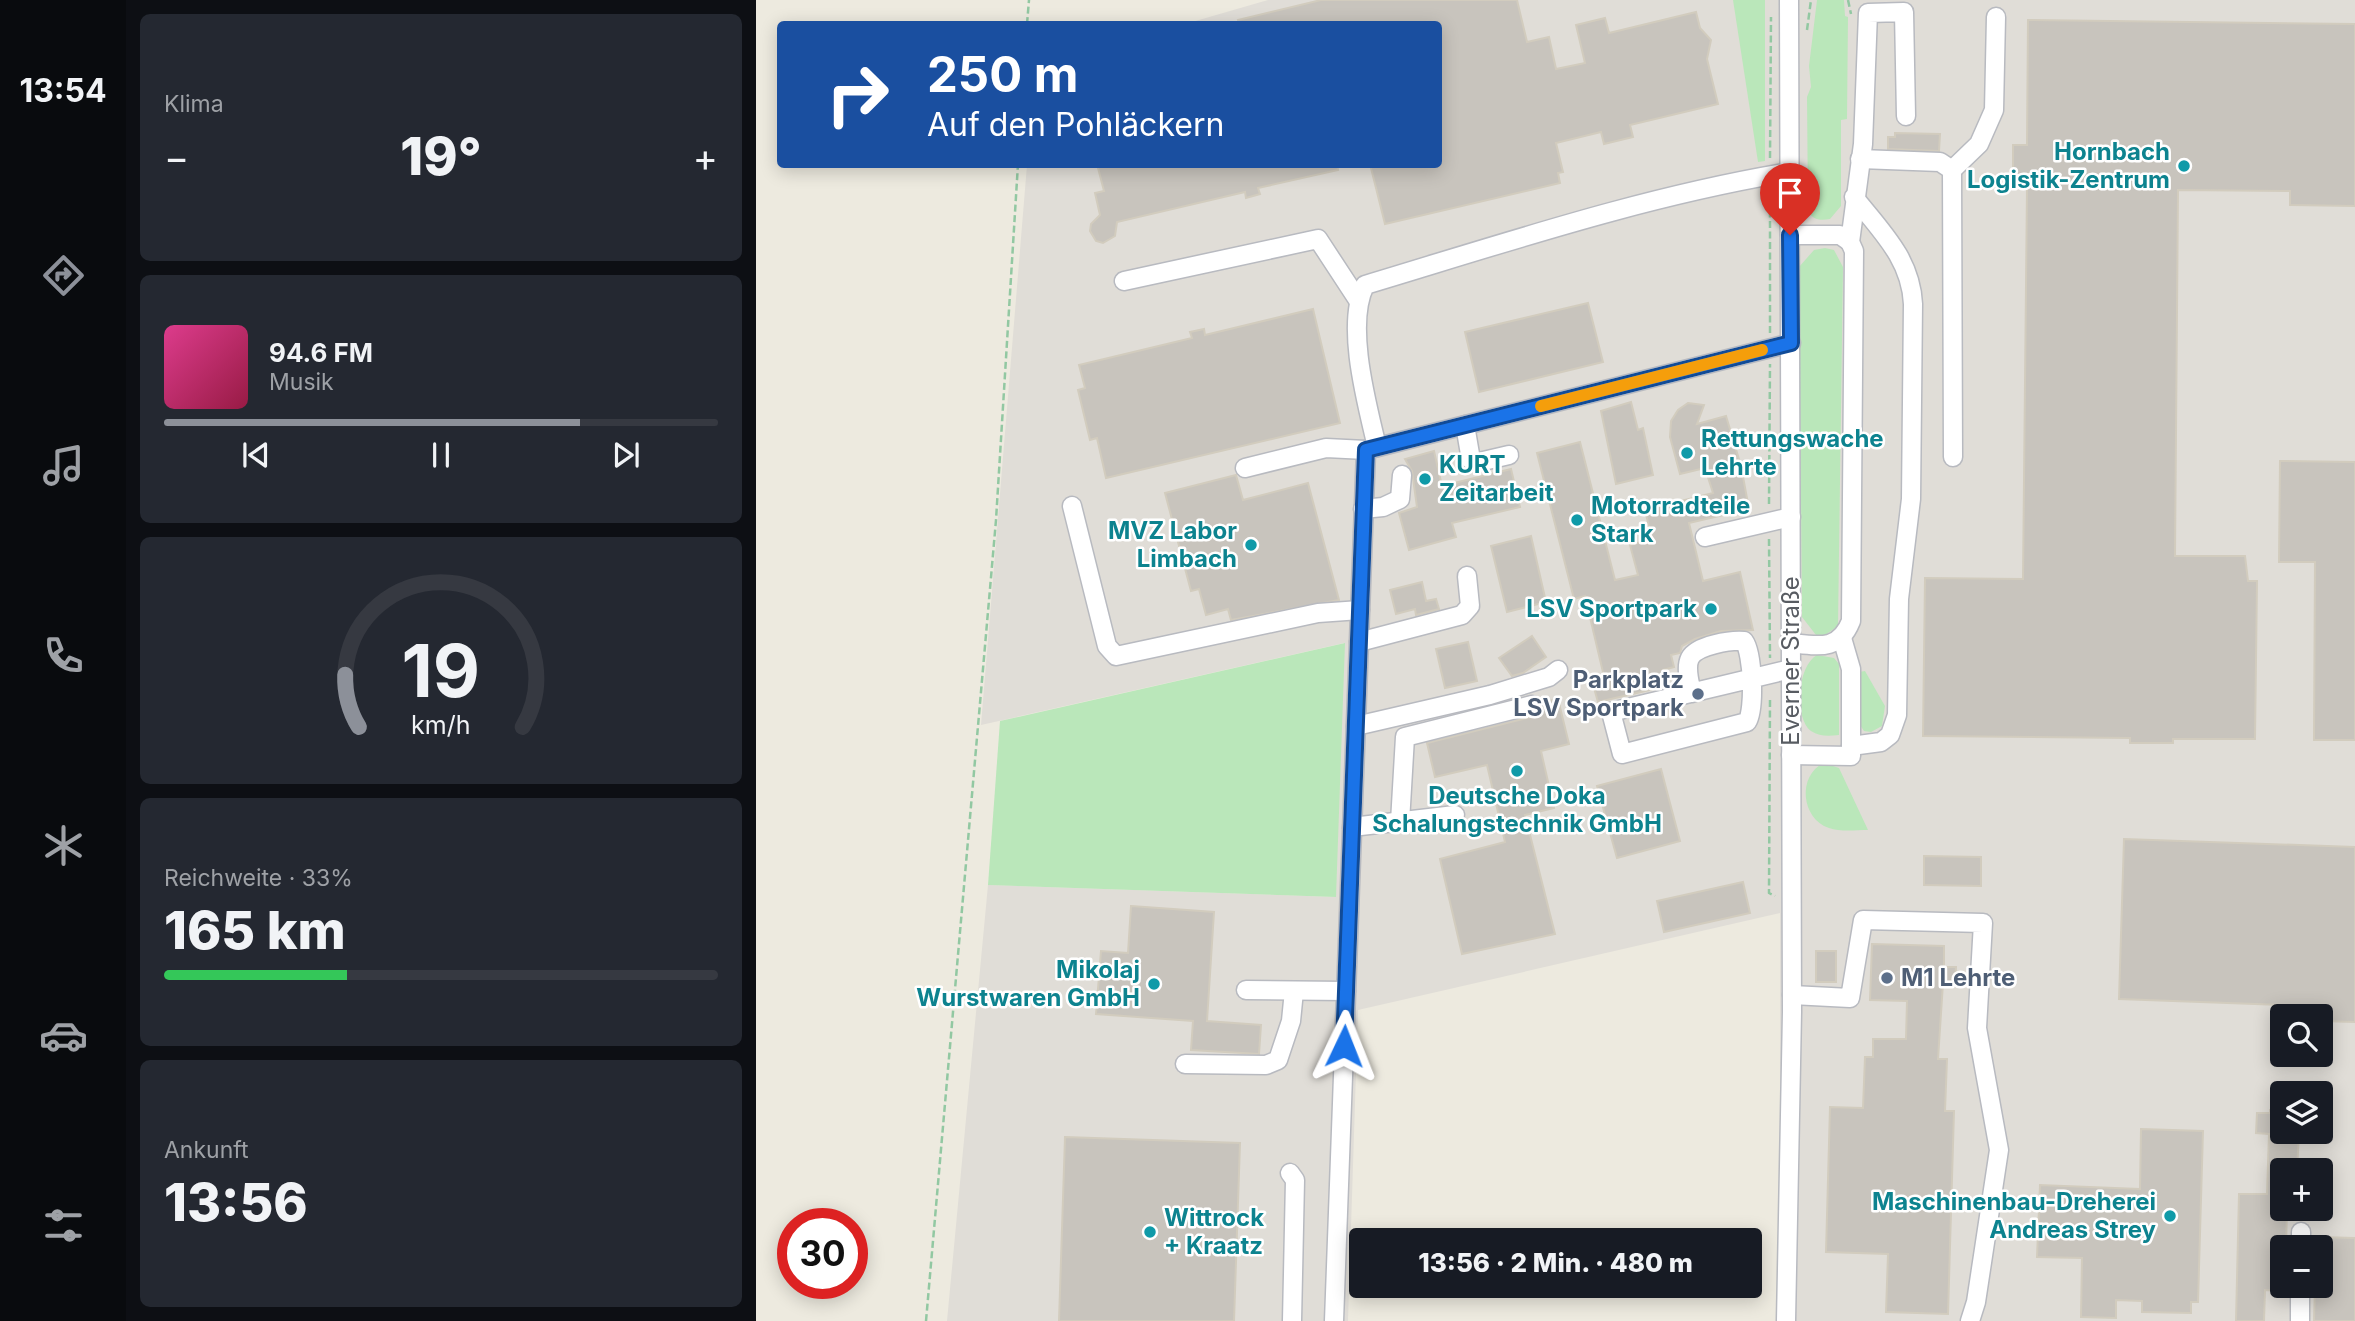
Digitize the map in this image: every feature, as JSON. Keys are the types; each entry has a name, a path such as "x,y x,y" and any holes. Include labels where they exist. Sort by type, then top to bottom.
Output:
{"street":[{"name":"Everner Straße","path":"1786,1321 1792,995 1788,0"},
{"path":"1788,23 1796,0"},
{"path":"1791,643 1825,647 1842,638 1852,621 1854,251 1850,242 1865,121 1868,13 1904,12 1906,116"},
{"path":"1953,457 1952,170 1979,145 1994,110 1997,17"},
{"path":"1860,159 1940,162 1952,170"},
{"path":"1334,1321 1363,509 1371,449 1358,339 1358,300 1365,285 1560,226 1790,172"},
{"path":"1851,746 1881,742 1890,735 1898,715 1899,599 1911,499 1913,304 1911,277 1904,263 1854,197"},
{"path":"1790,235 1840,235 1850,242"},
{"path":"1124,281 1318,239 1358,300"},
{"path":"1245,468 1326,447 1371,449 1791,343"},
{"path":"1465,425 1471,460 1479,463 1509,455"},
{"path":"1363,509 1383,507 1400,499 1402,475"},
{"path":"1072,506 1107,646 1116,656 1318,613 1360,610"},
{"path":"1705,537 1791,517"},
{"path":"1359,642 1462,615 1470,606 1467,576"},
{"path":"1791,755 1851,756 1851,668 1842,638"},
{"path":"1692,693 1688,669 1690,658 1698,651 1744,641 1751,658 1750,679 1751,716 1741,725 1622,754 1611,712 1692,693 1750,679 1770,674 1791,669"},
{"path":"1356,726 1490,695 1549,677 1558,670"},
{"path":"1400,822 1405,737 1532,705"},
{"path":"1352,827 1455,815"},
{"path":"1792,995 1850,998 1863,920 1983,923 1977,1028 1999,1150 1976,1302 1970,1321"},
{"path":"1246,990 1346,991"},
{"path":"1185,1065 1266,1065 1278,1060 1291,1021 1294,990"},
{"path":"1290,1173 1295,1181 1292,1321"},
{"path":"2300,1298 2300,1321"}],"path":[{"path":"1027,21 1028,0"},
{"path":"1771,13 1769,893 1792,903"},
{"path":"926,1321 996,520 1018,168"}],"shaded area":[{"path":"1268,0 2355,0 2355,1321 1780,1321 1780,913 1358,1010 1348,1321 947,1321 988,885 1335,897 1344,643 981,725 1027,168 1442,168 1442,21 1195,21"}],"green space":[{"path":"1733,0 1765,0 1765,161 1758,162"},
{"path":"1817,0 1844,0 1845,16 1848,17 1847,119 1841,120 1841,206 1830,219 1823,220 1814,218 1808,209 1807,97 1811,87 1809,66"},
{"path":"1814,250 1834,250 1843,267 1838,626 1825,635 1816,635 1802,617 1799,267"},
{"path":"1345,643 1336,897 988,885 1000,721"},
{"path":"1817,655 1834,658 1839,664 1839,735 1825,736 1814,733 1802,715 1802,680 1810,661"},
{"path":"1865,671 1885,706 1882,726 1871,732 1864,731 1860,725 1859,672"},
{"path":"1824,763 1839,768 1868,830 1829,828 1813,816 1808,807 1806,786 1815,769"}],"building":[{"path":"1321,0 1517,0 1527,42 1549,37 1556,69 1585,63 1576,25 1605,18 1609,33 1696,12 1700,28 1711,40 1707,59 1718,104 1630,125 1633,137 1604,144 1601,132 1556,143 1563,172 1558,173 1560,183 1385,224 1371,168 1442,168 1442,21 1238,20"},
{"path":"2028,20 2355,24 2355,206 2290,205 2290,191 2178,190 2175,556 2245,556 2248,581 2257,581 2255,739 2173,739 2173,743 2130,743 2130,738 1923,736 1925,578 2023,579 2027,188 2013,188 2013,145 2027,145"},
{"path":"1895,133 1940,134 1939,151 1888,149 1888,137 1895,137"},
{"path":"1098,168 1338,170 1258,188 1260,194 1246,198 1245,192 1117,222 1115,236 1103,243 1096,241 1090,231 1091,224 1100,215 1095,193 1104,191"},
{"path":"1588,303 1603,362 1479,392 1465,332"},
{"path":"1313,309 1340,423 1106,478 1097,438 1090,440 1078,390 1085,388 1079,365 1192,338 1190,332 1204,329 1205,335"},
{"path":"1631,402 1638,430 1643,428 1653,475 1616,484 1601,411"},
{"path":"1688,403 1704,405 1697,424 1726,416 1741,466 1749,509 1689,523 1703,581 1740,572 1753,630 1721,631 1695,639 1682,646 1680,653 1671,655 1674,667 1663,670 1667,686 1598,702 1594,688 1606,685 1585,596 1574,599 1537,453 1580,442 1615,580 1638,575 1630,545 1652,539 1645,510 1713,493 1705,468 1680,474 1670,437 1671,421 1678,410"},
{"path":"1434,451 1442,486 1511,469 1520,507 1452,523 1456,537 1409,550 1399,513 1417,507 1412,471 1405,459"},
{"path":"2280,461 2355,462 2355,740 2314,740 2315,562 2279,562"},
{"name":"MVZ Labor Limbach","path":"1236,475 1243,500 1308,483 1339,600 1231,620 1228,609 1206,615 1199,589 1191,591 1165,493"},
{"path":"1531,536 1546,602 1507,612 1491,546"},
{"path":"1422,582 1426,601 1436,599 1439,609 1416,615 1415,609 1396,614 1390,590"},
{"path":"1532,636 1546,657 1523,673 1512,676 1499,658"},
{"path":"1468,642 1477,681 1445,688 1436,649"},
{"path":"1558,699 1569,744 1541,751 1554,808 1525,815 1555,934 1462,954 1440,859 1505,842 1487,765 1435,777 1427,743 1535,716 1546,705 1545,702"},
{"path":"1661,769 1680,841 1617,858 1597,786"},
{"path":"2124,839 2355,847 2355,1022 2333,1021 2333,1004 2119,999"},
{"path":"1924,856 1981,857 1981,886 1924,885"},
{"path":"1743,882 1750,913 1664,932 1657,901"},
{"name":"Mikolaj Wurstwaren GmbH","path":"1131,906 1214,912 1207,1021 1261,1025 1259,1054 1191,1050 1193,1021 1096,1014 1101,951 1128,953"},
{"path":"1872,944 1944,946 1944,967 1956,967 1955,984 1943,983 1938,1059 1947,1059 1945,1111 1954,1111 1948,1314 1886,1312 1888,1254 1826,1252 1830,1107 1863,1108 1865,1057 1873,1057 1873,1039 1906,1039 1907,1001 1870,1000"},
{"path":"1816,951 1836,951 1836,982 1816,982"},
{"path":"2257,1113 2270,1113 2270,1144 2298,1144 2298,1158 2270,1158 2270,1221 2287,1221 2286,1235 2270,1235 2270,1290 2265,1290 2264,1321 2236,1321 2239,1194 2267,1194 2269,1134 2256,1133"},
{"path":"2141,1129 2203,1131 2198,1302 2191,1302 2191,1313 2142,1312 2142,1301 2116,1300 2116,1318 2081,1317 2082,1258 2037,1257 2040,1185 2140,1189"},
{"name":"Wittrock + Kraatz","path":"1065,1137 1240,1143 1234,1321 1059,1321"},
{"path":"2333,1237 2355,1238 2355,1321 2314,1321 2315,1298 2333,1298"}],"slow traffic":[{"path":"1541,406 1762,350"}],"place":[{"name":"Hornbach Logistik-Zentrum","path":"2184,166"},
{"name":"Rettungswache Lehrte","path":"1687,453"},
{"name":"KURT Zeitarbeit","path":"1425,479"},
{"name":"Motorradteile Stark","path":"1577,520"},
{"name":"MVZ Labor Limbach","path":"1251,545"},
{"name":"LSV Sportpark","path":"1711,609"},
{"name":"Parkplatz LSV Sportpark","path":"1698,694"},
{"name":"Deutsche Doka Schalungstechnik GmbH","path":"1517,771"},
{"name":"M1 Lehrte","path":"1887,978"},
{"name":"Mikolaj Wurstwaren GmbH","path":"1154,984"},
{"name":"Maschinenbau-Dreherei Andreas Strey","path":"2170,1216"},
{"name":"Wittrock + Kraatz","path":"1150,1232"}],"route":[{"path":"1344,1046 1366,450 1791,343 1790,235"}]}
